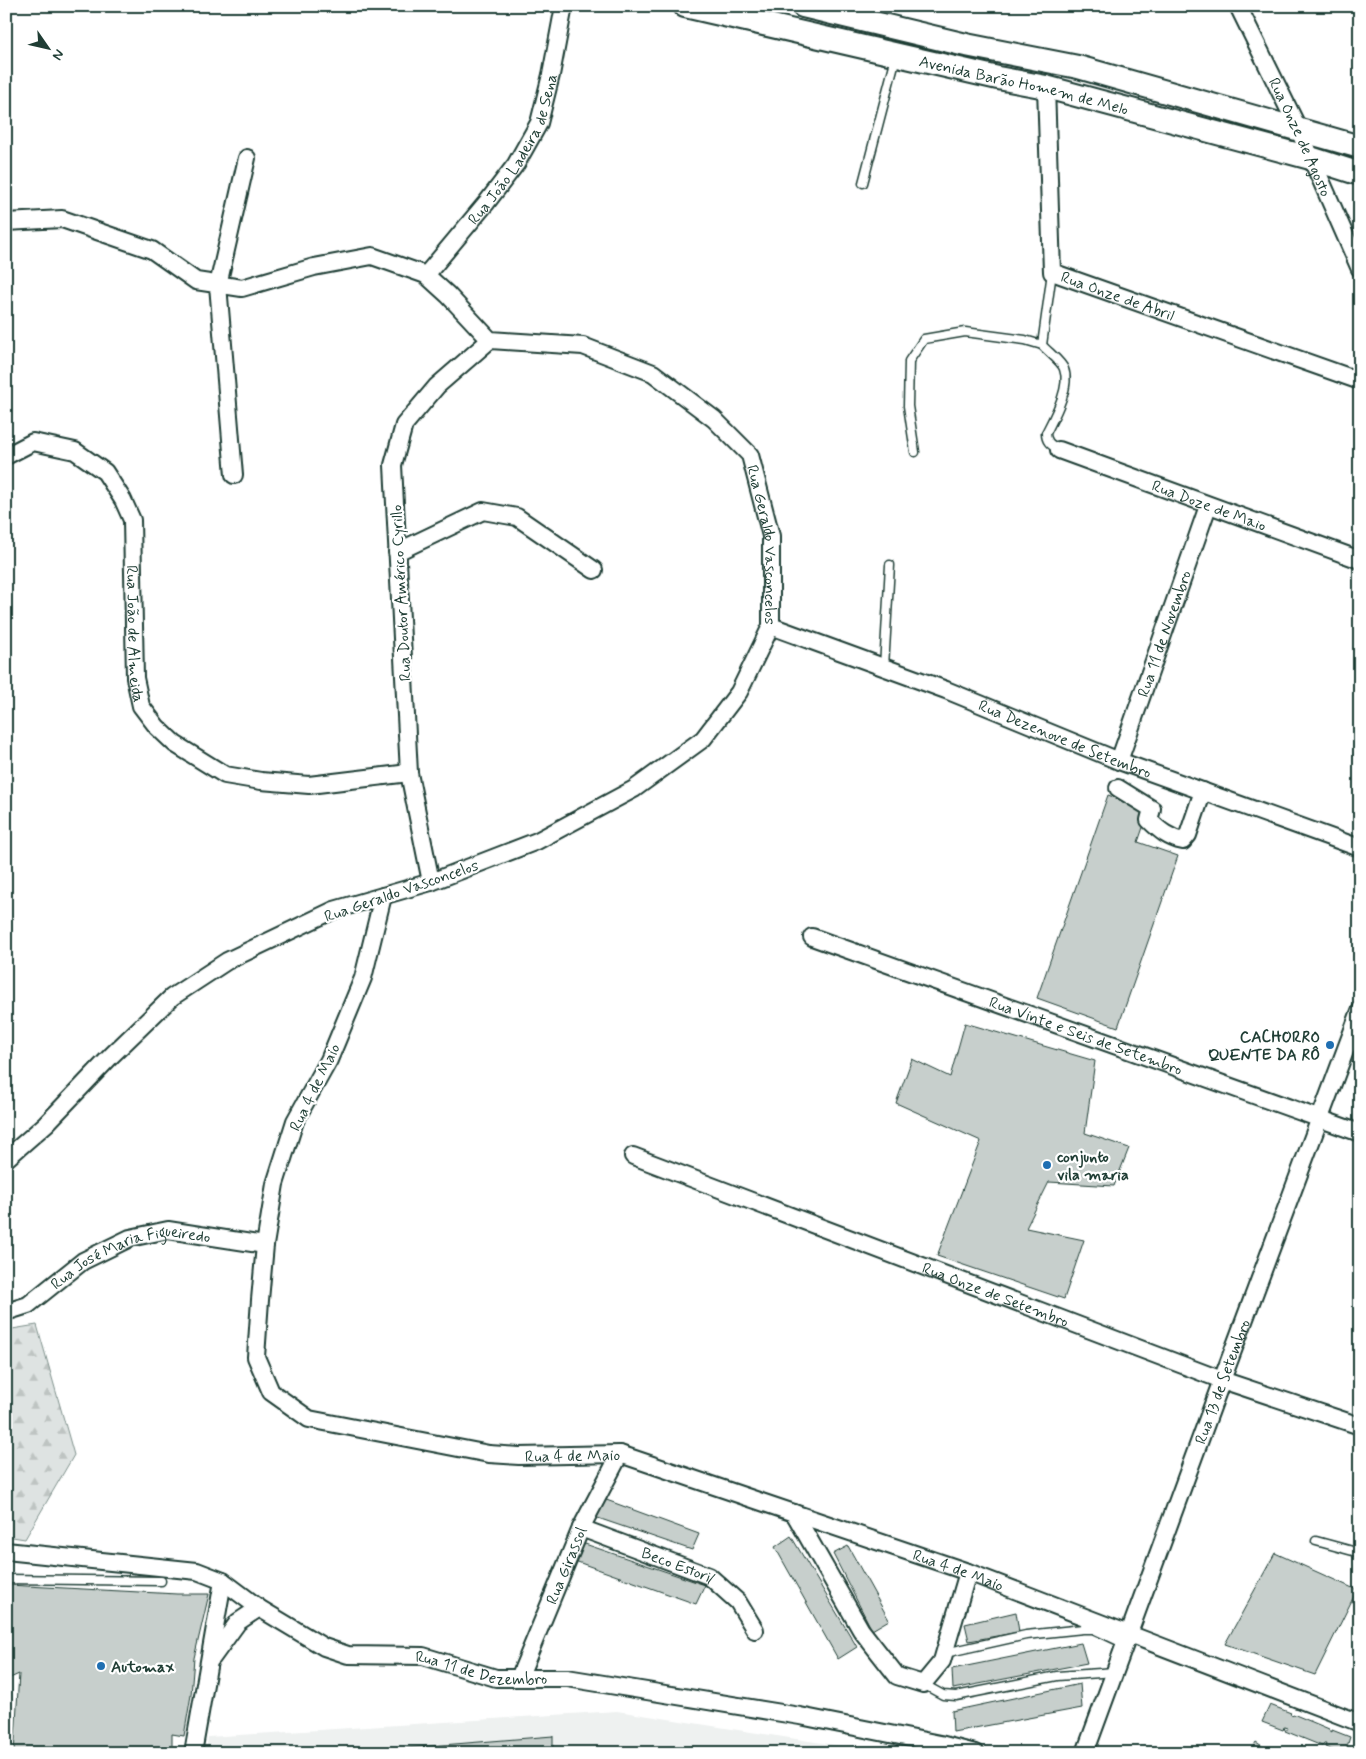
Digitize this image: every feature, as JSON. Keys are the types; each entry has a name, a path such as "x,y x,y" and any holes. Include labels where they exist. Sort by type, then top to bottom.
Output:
{"main road":[{"name":"Avenida Barão Homem de Melo","path":"686,6 998,78 1046,87 1310,158 1360,174"},
{"name":"Avenida Barão Homem de Melo","path":"803,6 864,17 966,44 1078,67 1360,147"},
{"path":"1046,87 1054,70 1078,67"}],"street":[{"name":"Rua João Ladeira de Sena","path":"426,275 493,195 516,164 539,123 551,75 564,6"},
{"name":"Rua Onze de Agosto","path":"1238,6 1298,128 1360,270"},
{"name":"Rua Onze de Abril","path":"1046,87 1052,272 1360,381"},
{"path":"234,475 218,285 247,158"},
{"path":"6,222 62,219 152,250 196,281 242,288 314,267 372,256 426,275 448,295 490,340"},
{"name":"Rua Doutor Américo Cyrillo","path":"432,882 409,773 393,465 404,425 436,386 490,340"},
{"name":"Rua Geraldo Vasconcelos","path":"6,1159 46,1124 112,1055 172,997 227,961 334,910 432,882 537,841 634,789 703,739 739,692 770,626 771,536 750,455 714,420 653,373 583,346 490,340"},
{"name":"Rua João de Almeida","path":"6,456 33,442 75,451 105,472 124,500 132,520 135,678 141,706 157,727 174,744 225,775 260,781 309,785 409,773"},
{"name":"Rua Doze de Maio","path":"1059,450 1360,560"},
{"name":"Rua 11 de Novembro","path":"1119,760 1208,506"},
{"path":"397,552 483,512 517,517 594,570"},
{"name":"Rua Dezenove de Setembro","path":"770,626 946,690 1119,760 1360,848"},
{"path":"1118,788 1152,810 1149,820 1159,830 1172,839 1183,841 1188,835 1203,791"},
{"name":"Rua 4 de Maio","path":"382,896 363,978 329,1060 295,1121 275,1184 265,1245 256,1357 271,1392 310,1418 489,1454 519,1456 620,1454 968,1572 1127,1639 1360,1723"},
{"name":"Rua Vinte e Seis de Setembro","path":"812,937 1319,1120 1360,1133"},
{"name":"Rua 13 de Setembro","path":"1085,1753 1360,1011"},
{"name":"Rua Onze de Setembro","path":"633,1156 1222,1380 1360,1426"},
{"name":"Rua José Maria Figueiredo","path":"6,1312 28,1305 83,1261 130,1238 168,1230 265,1245"},
{"name":"Rua Girassol","path":"519,1678 581,1528 620,1454"},
{"path":"794,1513 861,1630 897,1676 923,1684 942,1661 968,1572"},
{"name":"Beco Estoril","path":"581,1528 710,1576 738,1602 755,1630"},
{"name":"Rua 11 de Dezembro","path":"6,1551 197,1571 223,1581 259,1608 324,1647 348,1655 423,1656 496,1678 567,1678 800,1716 940,1744 975,1753"},
{"path":"193,1753 223,1581"},
{"path":"210,1662 238,1622 259,1608"}],"lane":[{"path":"863,183 897,55"},
{"path":"1042,345 1052,272"},
{"path":"915,452 908,406 909,361 924,339 965,332 1025,340 1042,345 1064,368 1065,381 1061,401 1046,433 1046,439 1059,450"},
{"path":"884,667 890,565"},
{"path":"1316,1541 1360,1553"},
{"path":"6,1579 161,1581"},
{"path":"944,1653 1026,1635 1083,1629 1093,1629 1127,1639"},
{"path":"923,1684 943,1695 956,1696 1057,1676 1115,1672"}],"shaded area":[{"path":"617,1711 886,1753 206,1753 208,1737"}],"green space":[{"path":"37,1325 74,1455 25,1539 6,1536 6,1330"}],"building":[{"path":"1108,795 1149,810 1138,842 1178,856 1118,1027 1037,998"},
{"name":"conjunto vila maria","path":"965,1023 1095,1061 1085,1133 1129,1148 1114,1186 1049,1182 1026,1228 1084,1240 1064,1299 937,1256 981,1141 896,1103 912,1059 950,1077"},
{"name":"CACHORRO QUENTE DA RÔ","path":"1328,1042 1333,1043 1331,1048 1327,1047"},
{"path":"1352,1047 1360,1050 1360,1066 1345,1059"},
{"path":"601,1498 699,1534 692,1550 592,1516"},
{"path":"791,1536 857,1647 838,1659 775,1547"},
{"path":"585,1544 705,1585 696,1604 572,1560"},
{"path":"848,1546 889,1620 872,1630 833,1554"},
{"path":"1275,1553 1357,1590 1315,1675 1225,1644"},
{"name":"Automax","path":"8,1585 209,1594 194,1658 191,1695 184,1736 172,1734 172,1753 14,1753 19,1674 8,1679"},
{"path":"1016,1612 1019,1632 969,1641 965,1624"},
{"path":"1081,1643 1087,1663 953,1689 952,1669"},
{"path":"1080,1684 1082,1708 953,1732 952,1711"},
{"path":"1270,1705 1329,1729 1332,1732 1332,1730 1350,1737 1345,1753 1325,1747 1326,1744 1322,1746 1285,1731 1287,1728 1284,1727 1283,1730 1262,1722"},
{"path":"553,1736 553,1753 344,1753"},
{"path":"1256,1742 1273,1753 1249,1753"}],"place":[{"name":"CACHORRO QUENTE DA RÔ","path":"1330,1045"},
{"name":"conjunto vila maria","path":"1047,1165"},
{"name":"Automax","path":"101,1666"}]}
